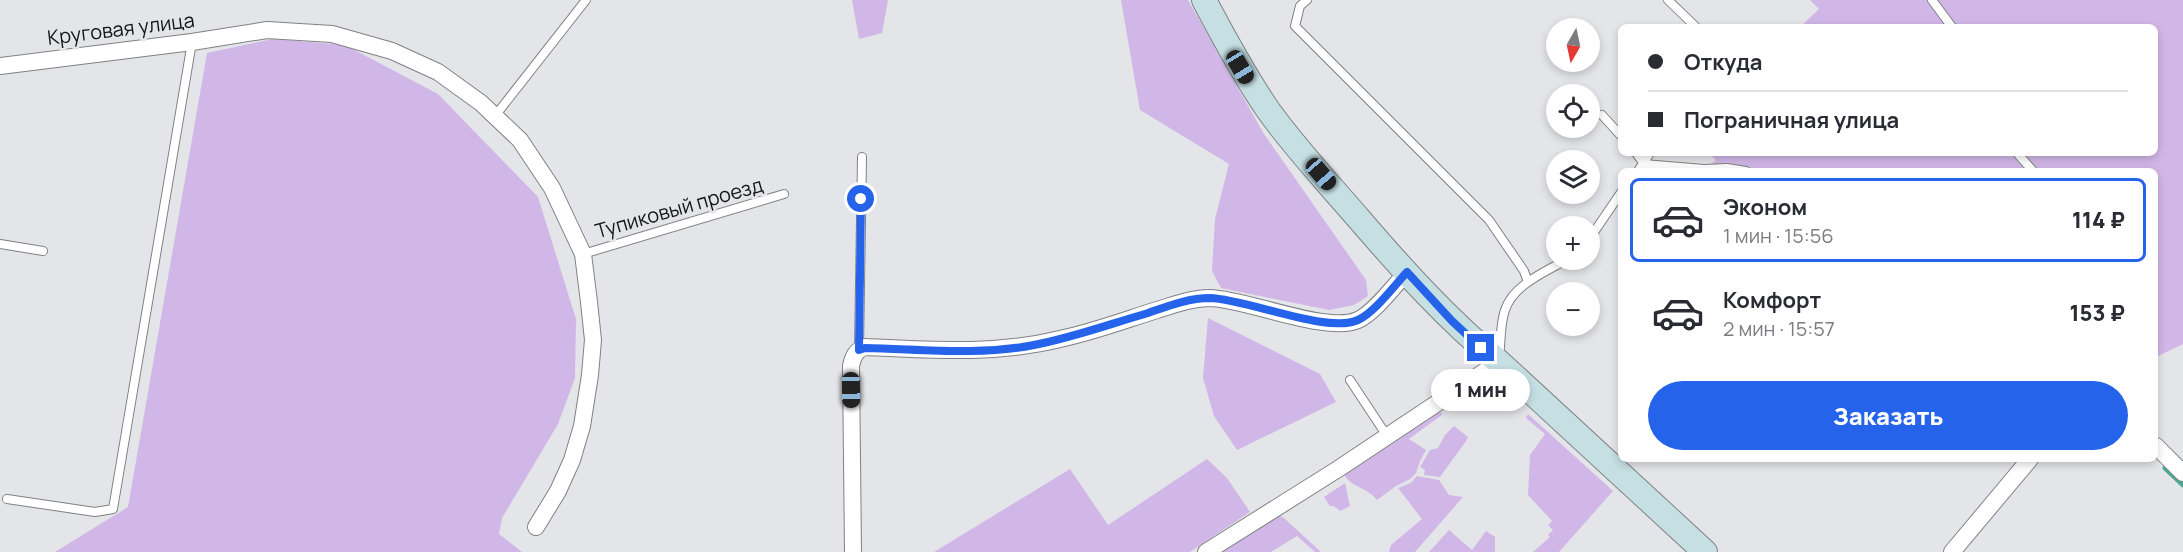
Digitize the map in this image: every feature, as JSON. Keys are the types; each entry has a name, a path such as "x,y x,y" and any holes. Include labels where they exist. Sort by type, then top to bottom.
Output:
{"street":[{"path":"1204,0 1231,52 1269,111 1307,159 1407,272 1452,321 1705,552"},
{"name":"Круговая улица","path":"0,66 192,42 267,30 332,34 392,51 438,72 481,103 520,140 552,188 583,254 593,340 582,426 572,460 558,491 537,527"},
{"path":"853,552 851,366 859,350 865,348 944,351 1013,348 1063,339 1194,298 1226,299 1310,320 1345,323 1358,320 1370,311 1407,272"},
{"path":"1206,552 1499,362"},
{"path":"2159,450 2183,473"},
{"path":"1952,552 2027,462"}],"lane":[{"path":"495,116 586,0"},
{"path":"1307,0 1300,6 1296,26 1489,219 1524,271 1528,282"},
{"path":"1668,0 1693,24"},
{"path":"1932,0 1950,24"},
{"path":"7,499 95,512 113,509 192,42"},
{"path":"1602,115 1618,133"},
{"path":"2020,156 2030,168"},
{"path":"859,350 862,157"},
{"path":"1641,167 1672,168"},
{"name":"Тупиковый проезд","path":"583,254 784,194"},
{"path":"1600,222 1618,196"},
{"path":"0,244 44,251"},
{"path":"1499,362 1504,312 1510,300 1528,282 1549,270"},
{"path":"1350,380 1387,436"}],"shaded area":[{"path":"852,0 888,0 882,33 859,39"},
{"path":"1121,0 1188,0 1264,134 1366,280 1368,296 1354,305 1329,310 1221,288 1212,271 1215,219 1229,164 1140,110"},
{"path":"1810,0 2183,0 2183,344 2158,356 2158,168 1707,168 1716,160 1711,156 2158,156 2158,24 1803,24 1819,9"},
{"path":"272,39 345,45 438,94 538,197 576,319 575,378 558,424 502,518 499,534 522,552 55,552 128,507 207,53"},
{"path":"1208,318 1320,374 1336,402 1237,450 1214,416 1203,378"},
{"path":"1438,411 1443,414 1409,439 1426,450 1416,473 1410,479 1377,500 1373,495 1351,482 1343,473"},
{"path":"1528,414 1613,491 1559,552 1533,552 1550,537 1548,535 1553,530 1548,525 1552,521 1528,495 1530,455 1545,434 1526,418"},
{"path":"1454,426 1468,437 1466,441 1440,477 1424,475 1425,470 1420,467 1430,450 1438,448 1445,435"},
{"path":"1207,459 1227,478 1250,512 1190,552 934,552 1070,469 1108,525"},
{"path":"1417,476 1439,480 1449,495 1463,497 1415,552 1389,552 1391,545 1422,519 1398,488 1411,483"},
{"path":"1345,483 1350,506 1340,511 1330,506 1324,497"},
{"path":"1276,514 1284,518 1321,552 1315,552 1297,536 1271,552 1219,552"},
{"path":"1449,530 1472,550 1486,531 1495,537 1495,552 1429,552"}],"waterway":[{"path":"2165,468 2183,485"}],"route":[{"path":"861,199 859,350 865,348 993,350 1034,345 1063,339 1194,298 1226,299 1310,320 1345,323 1358,320 1370,311 1407,272 1452,321 1481,348"}]}
